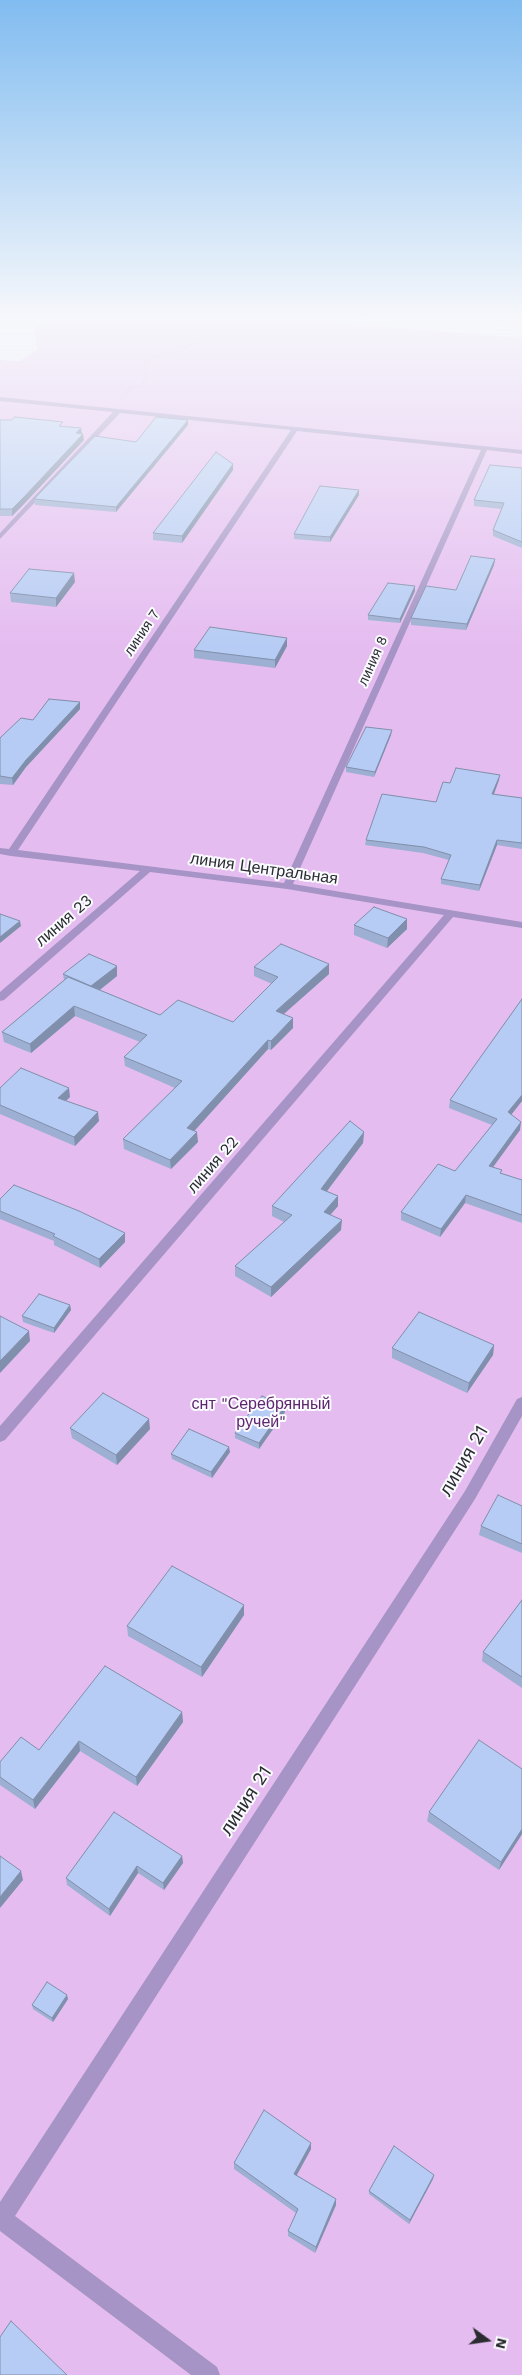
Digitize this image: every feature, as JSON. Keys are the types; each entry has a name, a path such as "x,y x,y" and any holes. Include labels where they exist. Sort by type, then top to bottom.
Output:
{"street":[{"path":"0,537 105,425"},
{"path":"254,425 522,452"},
{"name":"линия 7","path":"11,853 295,429"},
{"name":"линия 8","path":"287,886 485,448"},
{"name":"линия Центральная","path":"0,851 287,886 522,925"},
{"name":"линия 23","path":"0,998 148,868"},
{"name":"линия 22","path":"0,1436 450,914"},
{"name":"линия 21","path":"0,2219 465,1503 522,1403"},
{"path":"0,2219 209,2375"}],"green space":[{"name":"снт \"Серебрянный ручей\"","path":"0,425 522,425 522,2375 0,2375"}],"building":[{"path":"0,425 60,425 59,426 81,428 76,433 83,434 12,509 0,509"},
{"path":"150,425 184,425 116,507 34,499 95,436 136,442"},
{"path":"216,452 233,464 182,536 153,533"},
{"path":"490,465 522,468 522,542 493,530 504,503 474,500"},
{"path":"320,486 359,490 330,537 294,534"},
{"path":"471,556 495,559 467,624 411,618 426,586 456,590"},
{"path":"29,569 74,573 56,598 10,593"},
{"path":"388,583 415,586 400,619 368,615"},
{"path":"210,627 287,638 275,660 194,650"},
{"path":"49,699 80,702 26,760 12,778 0,776 0,738 21,718 33,720"},
{"path":"366,727 392,730 375,772 346,767"},
{"path":"456,768 500,775 492,794 522,798 522,843 497,840 480,885 441,879 451,855 424,847 366,840 382,794 436,802 443,782 450,783"},
{"path":"374,907 407,919 388,938 354,925"},
{"path":"0,914 20,921 0,937"},
{"path":"281,944 329,964 276,1011 293,1018 271,1041 268,1040 187,1128 197,1132 170,1160 123,1139 182,1081 124,1057 147,1035 74,1006 30,1044 2,1032 68,977 160,1015 178,1000 233,1022 278,977 254,967"},
{"path":"89,954 117,966 91,986 63,974"},
{"path":"522,999 522,1095 508,1112 521,1122 489,1166 502,1170 500,1173 522,1180 522,1215 466,1195 441,1229 401,1212 438,1164 455,1171 497,1119 450,1100"},
{"path":"21,1068 69,1088 58,1098 98,1112 74,1137 0,1105 0,1088"},
{"path":"350,1121 364,1132 321,1189 338,1196 324,1212 342,1220 271,1287 235,1266 292,1215 272,1206"},
{"path":"14,1185 79,1211 125,1233 99,1259 53,1236 55,1234 0,1211 0,1199"},
{"path":"39,1294 70,1305 54,1328 22,1316"},
{"path":"419,1312 494,1345 469,1383 392,1348"},
{"path":"0,1316 29,1331 0,1361"},
{"path":"103,1393 149,1419 116,1455 70,1428"},
{"path":"262,1396 285,1406 259,1443 235,1433"},
{"path":"189,1429 229,1447 211,1472 171,1454"},
{"path":"498,1495 522,1506 522,1544 481,1526"},
{"path":"172,1566 244,1605 201,1667 127,1626"},
{"path":"522,1600 522,1677 483,1652"},
{"path":"105,1666 182,1712 136,1777 79,1741 33,1800 0,1777 0,1762 21,1737 39,1750"},
{"path":"479,1740 522,1769 522,1829 501,1862 429,1812"},
{"path":"114,1812 182,1856 163,1883 137,1866 109,1909 66,1878"},
{"path":"0,1856 21,1871 0,1897"},
{"path":"47,1982 67,1995 52,2018 32,2005"},
{"path":"264,2110 311,2143 294,2174 336,2199 316,2247 288,2231 298,2209 234,2163"},
{"path":"394,2146 434,2175 410,2220 369,2191"},
{"path":"11,2321 67,2375 0,2375 0,2337"}]}
